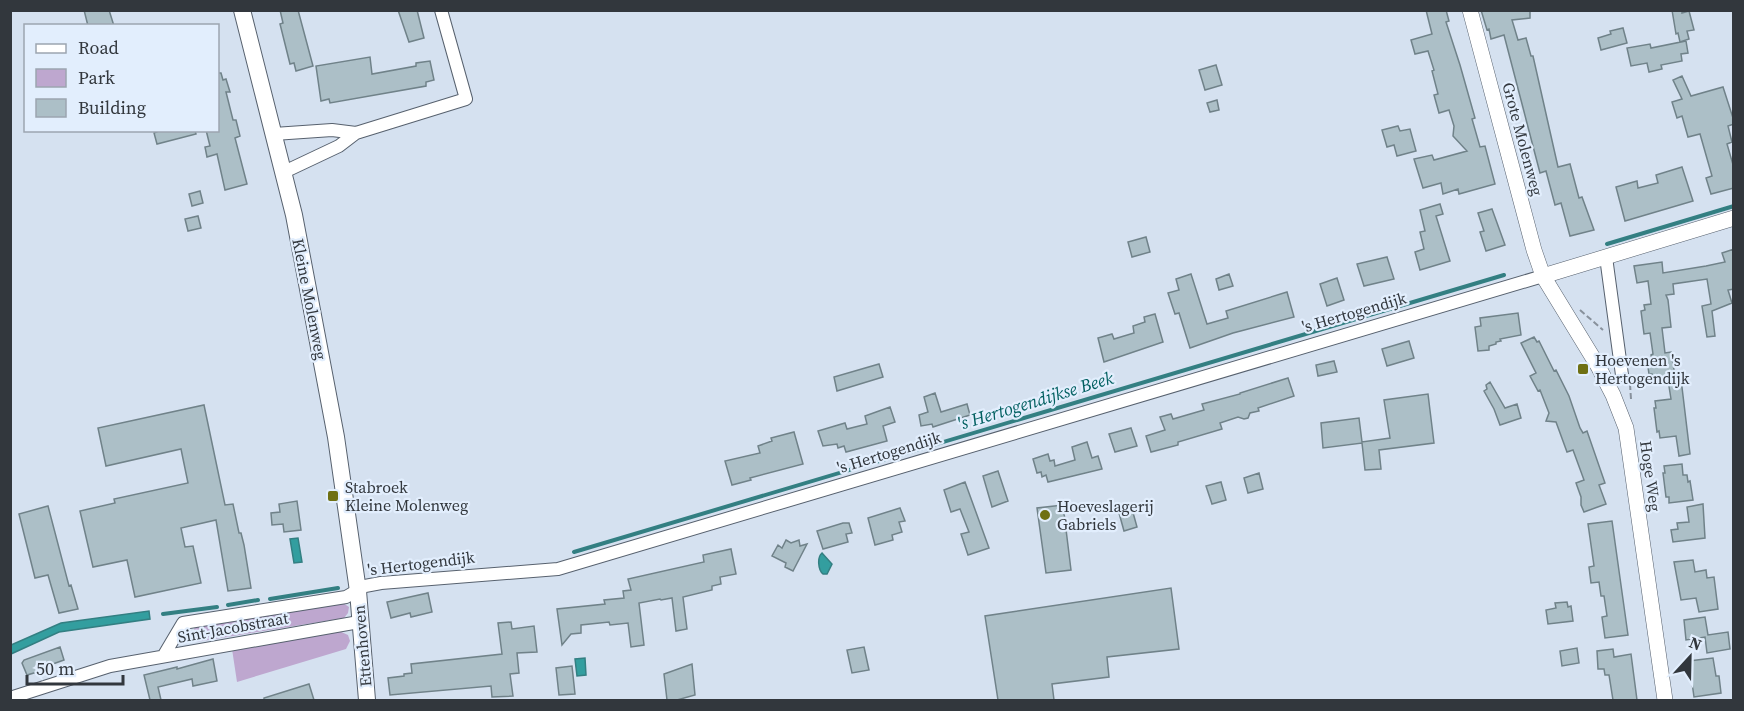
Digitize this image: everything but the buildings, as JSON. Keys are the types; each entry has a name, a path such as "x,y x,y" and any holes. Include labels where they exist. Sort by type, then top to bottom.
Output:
{"main road":[{"name":"Kleine Molenweg","path":"242,10 294,215 336,437 358,591"},
{"name":"Ettenhoven","path":"358,591 367,700"}],"street":[{"path":"284,172 339,146 356,133 466,99 441,10"},
{"name":"Grote Molenweg","path":"1470,10 1543,276"},
{"path":"274,134 332,130 356,133"},
{"name":"'s Hertogendijk","path":"164,655 183,623 346,597 365,586 381,583 558,569 1734,218"},
{"path":"1605,257 1622,375"},
{"name":"Hoge Weg","path":"1543,276 1598,366 1626,428 1665,700"},
{"name":"Sint-Jacobstraat","path":"10,698 110,666 359,622"}],"path":[{"path":"1579,309 1596,322 1618,348"}],"green space":[{"path":"343,603 349,607 344,618 196,642 194,626"},
{"path":"337,630 348,635 350,641 346,649 237,682 232,649"}],"shaded area":[{"path":"298,538 302,562 294,563 290,539"},
{"path":"822,553 832,564 827,574 823,574 819,567 819,557"},
{"path":"149,611 150,619 59,632 11,654 11,645 61,623"},
{"path":"585,658 586,675 577,676 575,659"}],"waterway":[{"name":"'s Hertogendijkse Beek","path":"1607,244 1734,206"},
{"name":"'s Hertogendijkse Beek","path":"574,552 1504,275"},
{"name":"'s Hertogendijkse Beek","path":"270,599 338,588"},
{"name":"'s Hertogendijkse Beek","path":"228,605 258,600"},
{"name":"'s Hertogendijkse Beek","path":"163,614 217,607"}],"place":[{"name":"Hoevenen 's Hertogendijk","path":"1583,369"},
{"name":"Stabroek Kleine Molenweg","path":"333,496"},
{"name":"Hoeveslagerij Gabriels","path":"1045,515"}]}
